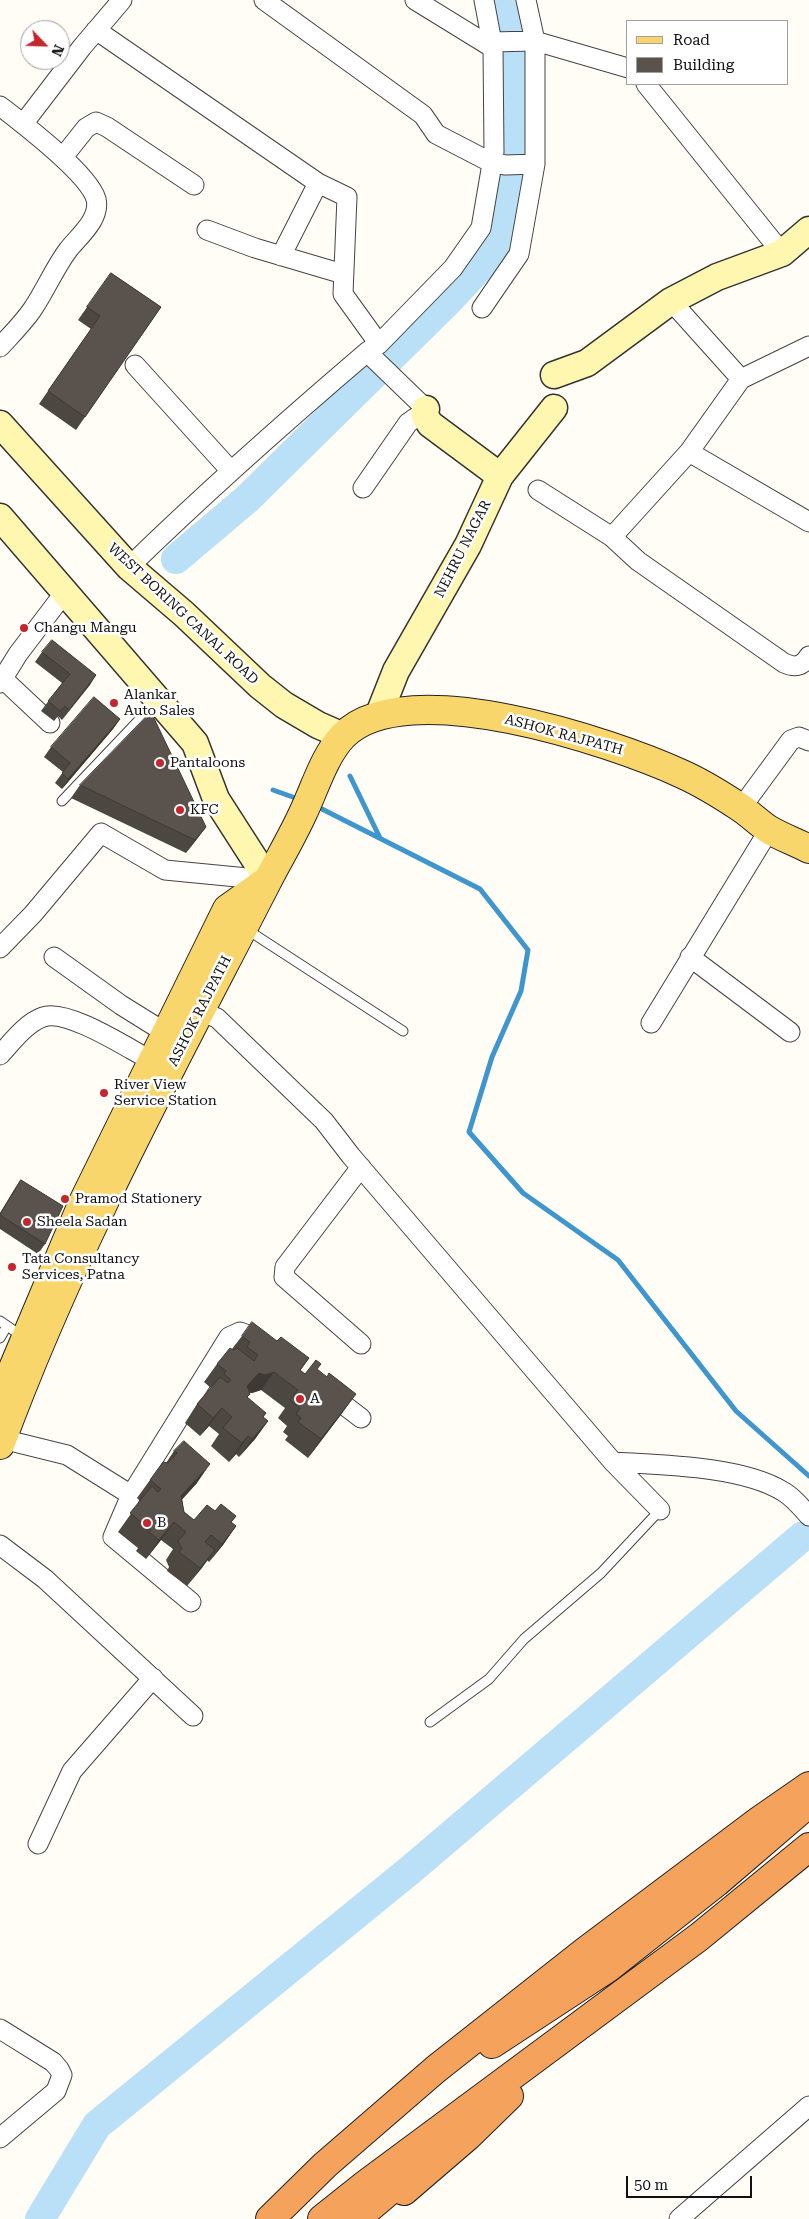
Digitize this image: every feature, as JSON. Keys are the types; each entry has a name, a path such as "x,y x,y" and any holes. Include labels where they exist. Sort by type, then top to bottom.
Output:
{"highway":[{"path":"382,2116 559,1959 636,1896 732,1825 809,1775"},
{"path":"270,2219 325,2165 444,2063 583,1953 760,1820 809,1786"},
{"path":"382,2116 488,2036 602,1957 809,1794"},
{"path":"382,2116 608,1968 717,1882 809,1803"},
{"path":"382,2116 536,2026 596,1988 696,1914 744,1874 809,1813"},
{"path":"322,2219 366,2184 699,1938 809,1847"},
{"path":"304,2219 322,2202 428,2124 496,2079 552,2048"},
{"path":"338,2219 379,2185 451,2131 552,2048"},
{"path":"356,2219 415,2169 468,2128 504,2096 552,2048"},
{"path":"373,2219 504,2102 552,2048"}],"main road":[{"path":"554,375 587,363 672,301 717,277 782,253 809,230"},
{"name":"NEHRU NAGAR","path":"378,714 396,671 468,545 500,476 554,408"},
{"path":"425,411 430,424 500,476"},
{"name":"WEST BORING CANAL ROAD","path":"0,424 129,567 278,700 318,725 343,736"},
{"path":"0,517 195,743 216,799 268,880"},
{"name":"ASHOK RAJPATH","path":"3,1400 200,1011 303,813 318,778 343,736 367,719 378,714 413,710 448,710 537,725 633,754 684,775 741,808 769,830 809,849"},
{"name":"ASHOK RAJPATH","path":"1,1442 8,1331 83,1202 227,909 268,880"}],"street":[{"path":"23,124 96,30 122,0"},
{"path":"264,0 423,115 436,134 499,164 531,164"},
{"path":"415,0 492,45 525,41 626,67"},
{"path":"129,567 231,471 375,354 453,268 481,228 499,164 494,152 492,45 484,0"},
{"path":"482,308 519,254 531,164 525,41 526,0"},
{"path":"96,30 318,183 347,196 343,294 375,354 425,411 408,423 364,488"},
{"path":"647,85 782,253"},
{"path":"0,106 62,157 92,191 96,201 94,214 86,231 68,250 32,311 0,347"},
{"path":"62,157 86,128 91,123 96,122 107,127 194,185"},
{"path":"282,256 318,183"},
{"path":"207,230 282,256 343,274"},
{"path":"672,301 741,379"},
{"path":"612,537 688,452 741,379 809,346"},
{"path":"135,365 231,471"},
{"path":"688,452 809,522"},
{"path":"538,490 612,537 638,561 784,663 793,667 799,666 809,656"},
{"path":"50,723 1,681 18,654 65,592"},
{"path":"741,808 791,740 799,737 809,741"},
{"path":"651,1023 769,830"},
{"path":"0,948 33,914 101,833 165,870 268,880"},
{"path":"54,957 121,1005 166,1034"},
{"path":"690,957 790,1032"},
{"path":"200,1011 217,1018 324,1120 361,1167 613,1462 660,1510"},
{"path":"0,1055 32,1024 43,1017 54,1014 79,1022 152,1061"},
{"path":"361,1167 284,1268 284,1277 361,1344"},
{"path":"191,1602 113,1537 131,1495 229,1337 240,1332 251,1336 282,1359"},
{"path":"314,1383 361,1418"},
{"path":"1,1442 67,1455 131,1495"},
{"path":"613,1462 694,1467 759,1481 784,1492 809,1516"},
{"path":"0,1545 45,1579 193,1716"},
{"path":"38,1844 72,1771 153,1678"},
{"path":"0,2029 53,2062 62,2076 56,2091 0,2138"},
{"path":"679,2219 809,2106"}],"lane":[{"path":"62,801 158,700"},
{"path":"243,927 403,1031"},
{"path":"430,1722 489,1680 524,1639 601,1573 660,1510"}],"building":[{"path":"111,273 161,307 85,417 48,391 100,316 87,307"},
{"path":"52,640 96,675 69,710 65,706 60,711 48,701 70,674 42,652"},
{"path":"94,697 120,719 68,779 62,773 70,763 51,747"},
{"path":"151,712 206,827 195,840 80,785"},
{"name":"Sheela Sadan","path":"21,1180 63,1206 45,1244 0,1215"},
{"path":"252,1322 277,1341 281,1337 309,1358 300,1370 305,1374 316,1360 321,1364 317,1369 327,1377 329,1373 356,1394 321,1439 298,1422 301,1418 296,1414 300,1408 290,1400 298,1390 274,1372 265,1375 259,1373 247,1386 250,1394 247,1397 266,1413 263,1417 268,1421 252,1439 248,1436 242,1443 223,1428 232,1417 222,1408 213,1418 197,1404 220,1377 228,1383 231,1380 224,1374 226,1371 217,1364 230,1348 233,1350 237,1348 254,1361 258,1355 247,1347 250,1342 242,1336"},
{"path":"184,1441 210,1464 181,1496 184,1512 194,1520 207,1505 215,1511 221,1504 236,1516 231,1522 236,1526 222,1544 211,1535 205,1542 215,1550 200,1568 179,1552 182,1549 178,1541 186,1532 174,1522 159,1540 149,1532 151,1530 130,1513 152,1486 158,1492 161,1489 150,1480 163,1462 168,1463 177,1453 174,1451"}],"waterway":[{"path":"176,559 247,499 449,300 493,253 509,204 518,61 514,30 507,0"},
{"path":"350,776 380,838"},
{"path":"273,790 301,800"},
{"path":"316,806 480,889 528,950 521,991 492,1057 469,1132 523,1193 618,1260 736,1411 809,1476"},
{"path":"40,2219 97,2125 409,1871 803,1536"}],"place":[{"name":"Changu Mangu","path":"24,628"},
{"name":"Alankar Auto Sales","path":"114,703"},
{"name":"Pantaloons","path":"160,763"},
{"name":"KFC","path":"180,810"},
{"name":"River View Service Station","path":"104,1093"},
{"name":"Pramod Stationery","path":"65,1199"},
{"name":"Sheela Sadan","path":"27,1222"},
{"name":"Tata Consultancy Services, Patna","path":"12,1267"},
{"name":"A","path":"300,1399"},
{"name":"B","path":"147,1523"}]}
